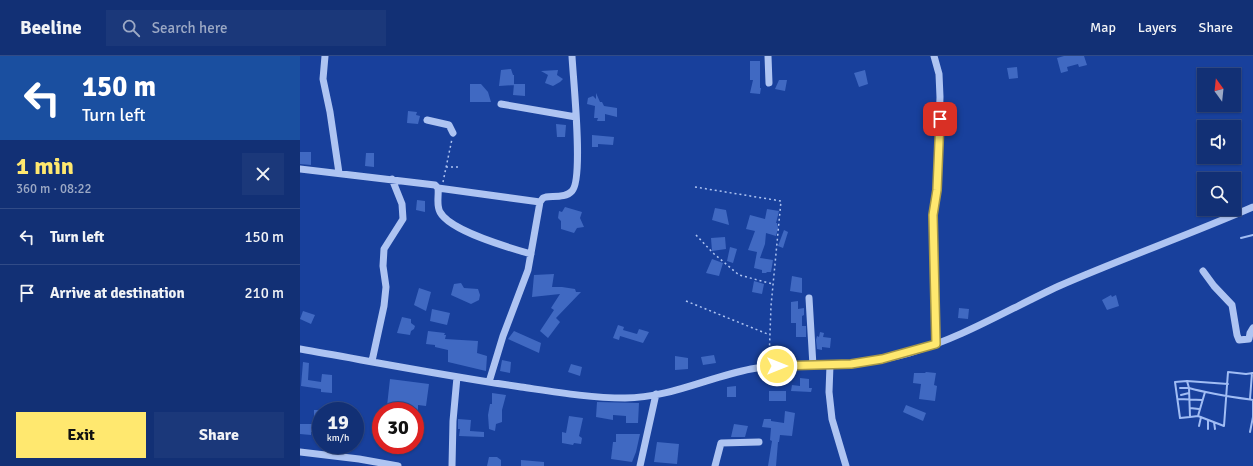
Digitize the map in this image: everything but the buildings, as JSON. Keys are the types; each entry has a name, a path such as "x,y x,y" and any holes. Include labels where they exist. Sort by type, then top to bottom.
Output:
{"street":[{"path":"325,56 324,79 339,173"},
{"path":"488,382 503,336 528,270 540,202 546,197 567,195 572,191 576,184 578,163 572,56"},
{"path":"768,56 769,83"},
{"path":"934,56 939,74 940,97 937,190 933,215 936,344"},
{"path":"501,104 576,117"},
{"path":"426,120 449,125 453,133"},
{"path":"300,169 392,179 435,185 440,188 540,202"},
{"path":"372,361 384,306 386,287 383,266 384,249 403,219 402,204 392,179"},
{"path":"440,188 438,208 444,218 473,234 497,244 531,254"},
{"path":"300,349 457,377 560,393 627,398 656,394 690,387 752,368 769,366 851,364 882,359 936,344 958,336 1075,279 1193,233 1253,207"},
{"path":"1203,271 1208,279 1232,305 1237,335 1240,340 1249,339 1253,328"},
{"path":"809,298 813,366"},
{"path":"830,365 829,392 832,419 846,466"},
{"path":"452,466 453,421 457,377"},
{"path":"640,466 656,394"},
{"path":"715,466 721,442 759,442"},
{"path":"300,452 360,458 398,466"}],"path":[{"path":"440,188 453,133"},
{"path":"446,167 459,167"},
{"path":"695,187 781,201 773,284 769,366"},
{"path":"696,235 713,254 739,275 773,284"},
{"path":"1211,286 1214,283"},
{"path":"686,301 770,335"}],"waterway":[{"path":"1241,238 1253,235"},
{"path":"1205,392 1198,416 1224,426 1228,372 1246,374 1253,373"},
{"path":"1250,399 1252,373"},
{"path":"1187,381 1175,382 1180,418 1190,417"},
{"path":"1228,384 1187,381 1189,388 1213,394 1253,400"},
{"path":"1180,388 1189,388 1190,417 1198,416"},
{"path":"1181,395 1189,393"},
{"path":"1178,399 1202,400"},
{"path":"1253,400 1253,417"},
{"path":"1190,408 1199,409"},
{"path":"1199,426 1201,417"},
{"path":"1250,432 1253,417"},
{"path":"1208,420 1208,429"},
{"path":"1214,422 1215,429"}],"route":[{"path":"777,366 851,364 882,359 936,344 934,314 933,215 937,190 940,119"}]}
